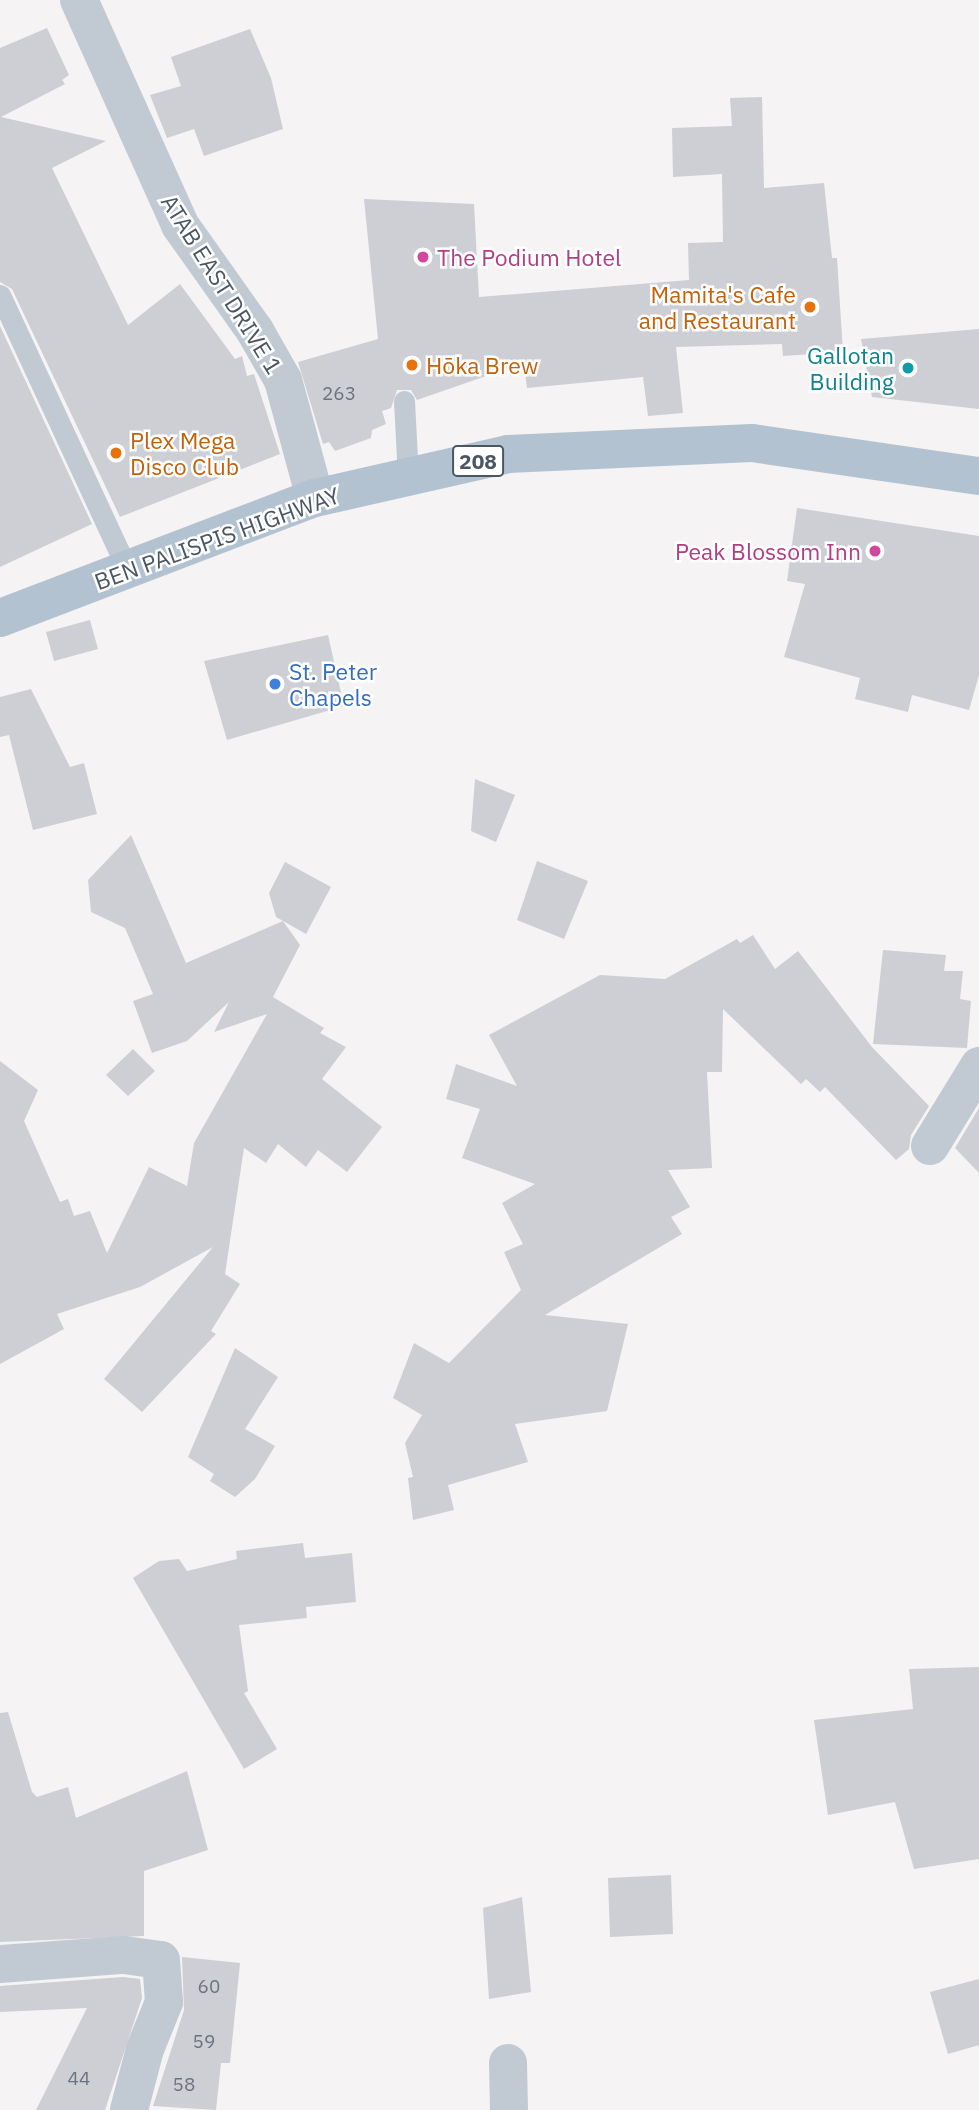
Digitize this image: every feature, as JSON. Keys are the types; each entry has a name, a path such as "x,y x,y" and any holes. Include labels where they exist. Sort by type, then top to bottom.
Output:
{"main road":[{"name":"BEN PALISPIS HIGHWAY","path":"0,618 315,498 508,454 679,443 752,443 979,476"}],"street":[{"name":"ATAB EAST DRIVE 1","path":"79,0 180,225 255,331 283,380 315,498"},
{"path":"930,1146 979,1066"},
{"path":"0,1964 124,1955 161,1959 164,2002 145,2049 129,2110"},
{"path":"508,2063 509,2110"}],"lane":[{"path":"0,295 127,568"},
{"path":"404,401 408,478"}],"building":[{"path":"47,28 69,75 62,80 65,84 1,117 106,141 52,168 128,325 180,284 235,359 242,356 247,376 254,374 280,454 120,517 12,289 0,282 0,48"},
{"path":"250,29 271,78 283,129 204,156 194,129 167,138 150,95 181,86 171,57"},
{"path":"762,97 764,188 824,183 832,258 837,258 843,352 783,356 782,344 676,347 683,413 648,416 643,377 527,388 524,363 417,400 411,390 397,390 391,408 382,411 386,424 372,430 371,438 335,451 329,442 323,444 298,362 378,339 364,199 474,204 479,297 689,280 688,243 723,242 722,174 673,177 672,128 732,126 730,98"},
{"path":"0,326 92,524 0,567"},
{"name":"Gallotan Building","path":"979,329 979,409 872,397 861,339"},
{"path":"797,508 979,536 979,675 969,710 912,695 908,712 855,699 860,678 784,657 805,584 787,581"},
{"path":"90,620 98,649 54,661 46,632"},
{"name":"St. Peter Chapels","path":"328,635 344,706 227,740 204,661"},
{"path":"31,689 70,767 84,763 97,814 33,830 9,735 0,737 0,697"},
{"path":"475,779 515,795 496,842 471,831"},
{"path":"131,835 186,963 283,921 300,945 273,997 324,1028 320,1033 346,1047 322,1079 382,1127 347,1172 318,1150 306,1167 278,1144 266,1163 244,1148 225,1274 240,1284 211,1331 216,1334 142,1412 104,1379 213,1247 140,1287 57,1314 64,1329 0,1364 0,1061 38,1090 24,1121 60,1202 68,1199 74,1216 90,1211 107,1253 149,1167 187,1186 194,1143 267,1014 214,1032 229,1002 187,1041 152,1053 133,1001 153,994 125,928 91,912 88,880"},
{"path":"537,861 588,881 564,939 517,920"},
{"path":"285,862 331,887 306,934 276,917 269,893"},
{"path":"753,935 775,969 798,951 872,1047 929,1106 911,1135 909,1149 896,1160 825,1087 820,1092 806,1079 801,1084 723,1009 722,1072 707,1072 712,1168 668,1170 690,1207 671,1217 682,1234 545,1315 628,1324 607,1411 515,1424 528,1462 448,1485 454,1510 413,1520 408,1478 413,1477 405,1443 422,1415 393,1398 414,1343 449,1363 521,1290 504,1252 523,1244 502,1203 535,1184 462,1158 480,1109 446,1099 456,1064 517,1086 489,1035 600,975 665,979 737,939 740,943"},
{"path":"883,950 946,955 944,971 963,971 960,999 971,1001 967,1048 873,1044"},
{"path":"133,1049 155,1071 128,1096 106,1075"},
{"path":"979,1108 979,1173 955,1148"},
{"path":"235,1348 278,1377 245,1429 275,1446 255,1479 235,1497 210,1481 214,1474 188,1457"},
{"path":"303,1543 305,1558 352,1553 356,1602 306,1607 307,1618 239,1625 248,1691 244,1693 277,1749 244,1769 133,1578 159,1561 179,1559 187,1571 237,1559 236,1551"},
{"path":"979,1667 979,1859 914,1869 895,1802 828,1815 814,1720 913,1709 909,1669"},
{"path":"8,1712 32,1792 37,1797 68,1787 76,1818 187,1771 208,1850 144,1871 144,1936 0,1942 0,1713"},
{"path":"671,1875 673,1934 610,1937 608,1878"},
{"path":"522,1897 531,1992 489,1999 483,1908"},
{"path":"182,1957 240,1963 230,2063 221,2063 216,2110 153,2106 184,2010"},
{"path":"123,1977 140,1979 142,1998 105,2110 36,2110 87,2008 0,2012 0,1986"},
{"path":"979,1979 979,2045 948,2054 930,1992"}],"place":[{"name":"The Podium Hotel","path":"423,257"},
{"name":"Mamita's Cafe and Restaurant","path":"810,307"},
{"name":"Hōka Brew","path":"412,365"},
{"name":"Gallotan Building","path":"908,368"},
{"name":"Plex Mega Disco Club","path":"116,453"},
{"name":"Peak Blossom Inn","path":"875,551"},
{"name":"St. Peter Chapels","path":"275,684"}]}
